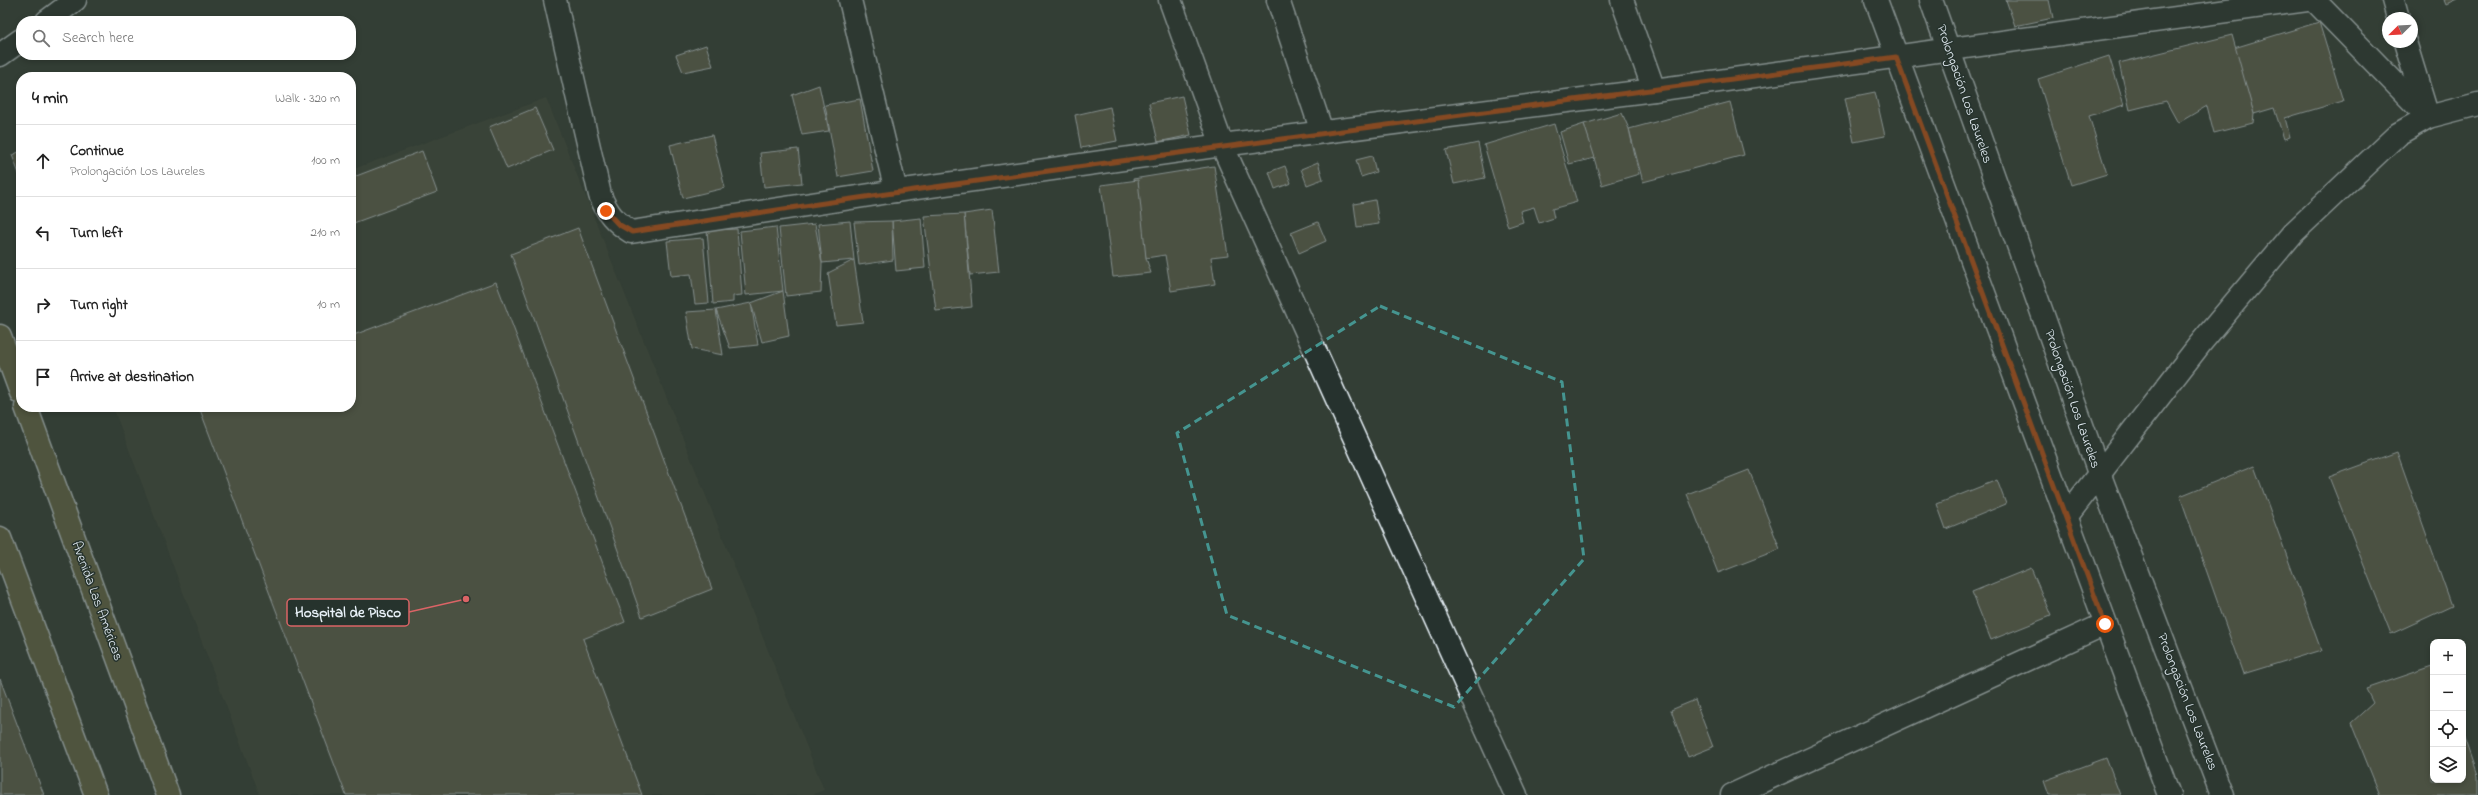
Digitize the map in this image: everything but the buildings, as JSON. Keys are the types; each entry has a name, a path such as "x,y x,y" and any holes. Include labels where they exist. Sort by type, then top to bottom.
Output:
{"main road":[{"path":"0,336 16,379"},
{"name":"Avenida Las Américas","path":"28,412 168,795"},
{"path":"0,538 96,795"}],"street":[{"path":"54,16 75,0"},
{"path":"555,0 600,195 606,211 618,224 632,232 896,191 1222,145 1654,90 2307,0"},
{"path":"850,0 896,191"},
{"path":"1170,0 1222,145 1516,795"},
{"path":"1278,0 1322,132"},
{"path":"1622,0 1654,90"},
{"path":"1876,0 2169,795"},
{"name":"Prolongación Los Laureles","path":"1931,0 2099,473 2222,795"},
{"path":"2314,0 2428,117"},
{"path":"2393,0 2396,12"},
{"path":"0,55 16,44"},
{"path":"2408,48 2428,117"},
{"path":"2066,517 2200,344 2293,233 2398,134 2428,117 2478,104"},
{"path":"1732,795 2105,624"}],"highlighted area":[{"path":"1380,306 1562,382 1584,559 1454,707 1227,615 1177,433"}],"shaded area":[{"path":"546,98 824,790 811,795 260,795 115,412 356,412 356,168"}],"place":[{"name":"Hospital de Pisco","path":"466,599"}],"route":[{"path":"606,211 618,224 632,232 896,191 1222,145 1654,90 1896,57 2105,624"}]}
